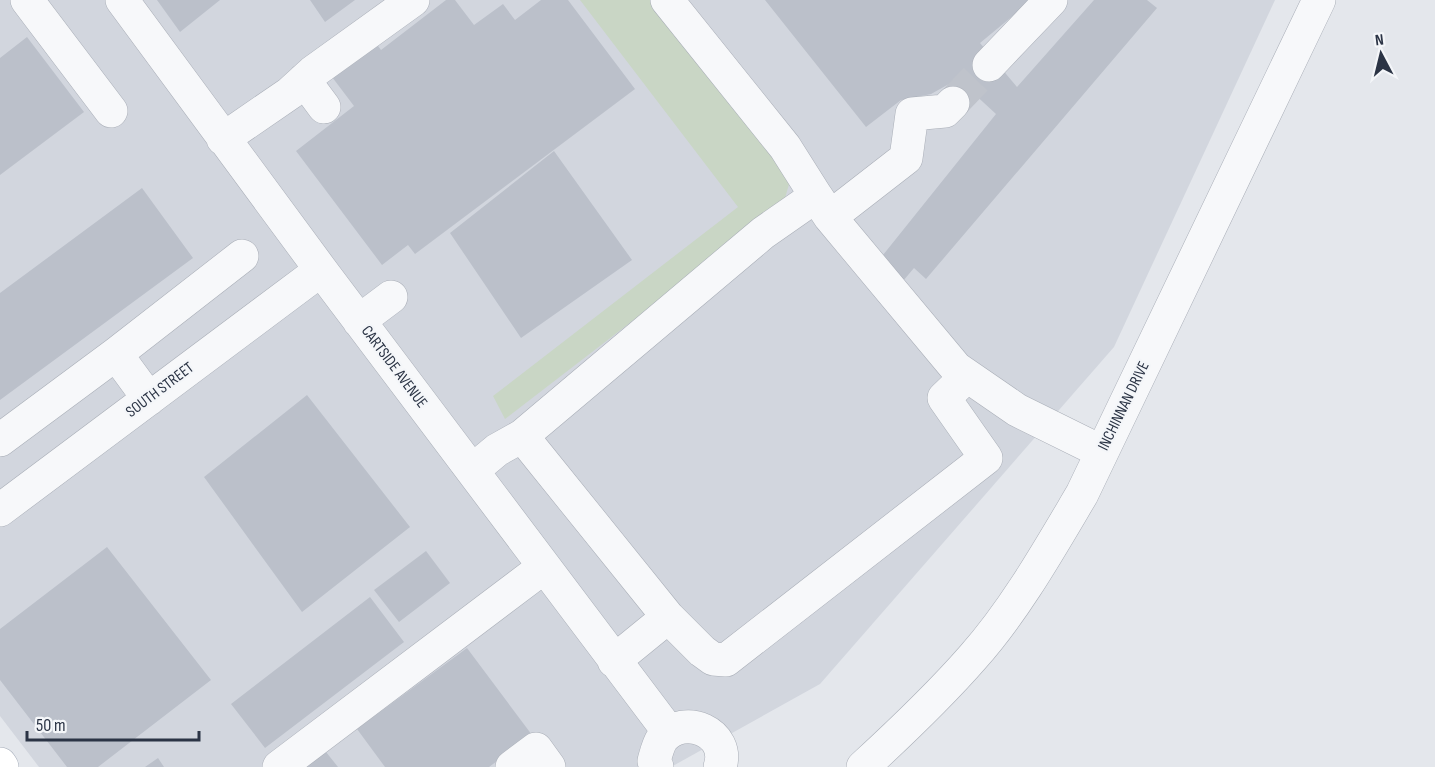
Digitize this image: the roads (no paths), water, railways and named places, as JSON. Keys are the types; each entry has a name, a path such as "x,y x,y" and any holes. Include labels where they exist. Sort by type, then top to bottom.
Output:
{"street":[{"path":"27,0 111,111"},
{"name":"CARTSIDE AVENUE","path":"122,0 358,321 669,732"},
{"path":"223,139 290,93 304,80 413,0"},
{"path":"667,0 784,147 824,206 956,368 1017,410 1102,452"},
{"path":"989,65 1052,0"},
{"name":"INCHINNAN DRIVE","path":"863,767 919,714 974,656 1014,603 1051,547 1082,494 1319,0"},
{"path":"304,80 324,107"},
{"path":"473,470 497,450 522,436 764,233 824,206 906,158 912,114 945,111 953,103"},
{"path":"0,440 242,256"},
{"name":"SOUTH STREET","path":"0,510 321,270"},
{"path":"358,321 391,297"},
{"path":"116,354 148,399"},
{"path":"522,436 668,617 707,655 713,659 726,660 986,458 944,398 967,376"},
{"path":"279,767 544,567"},
{"path":"614,661 668,617"},
{"path":"651,765 661,741 669,732 681,726 692,726 712,735 721,756 720,767"},
{"path":"512,767 536,749 549,767"}],"tunnel":[{"path":"953,103 989,65"}]}
